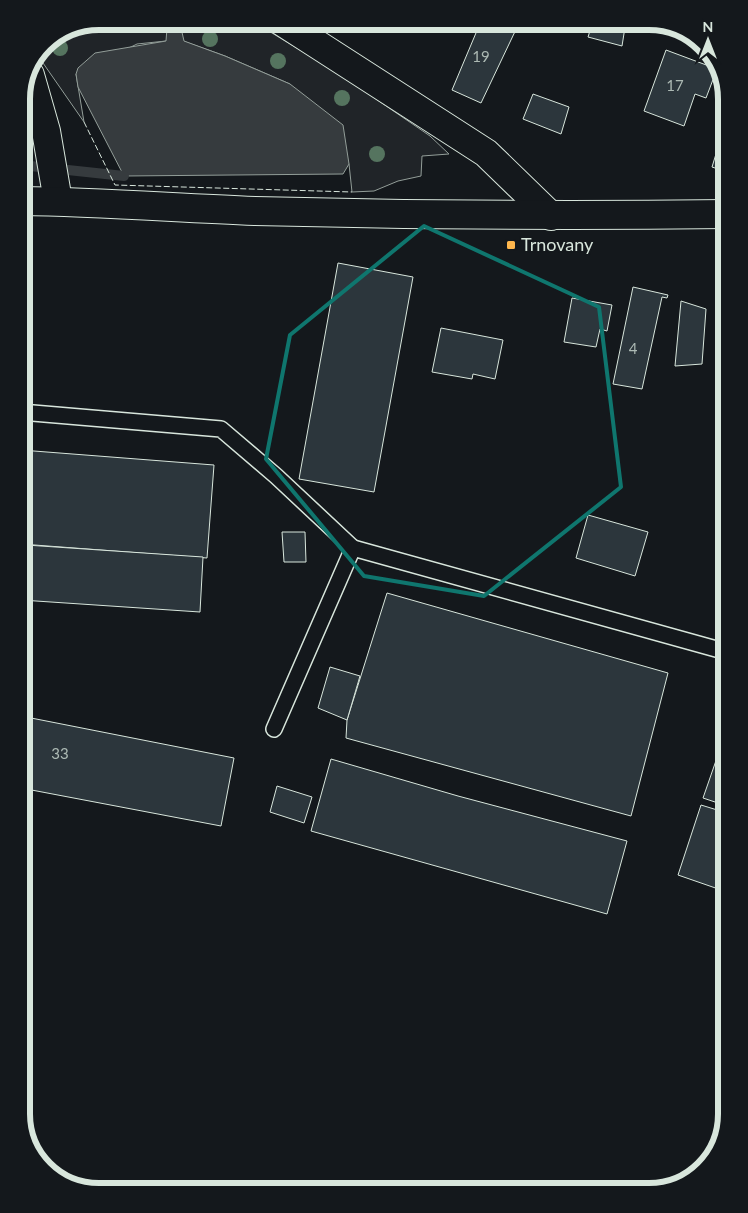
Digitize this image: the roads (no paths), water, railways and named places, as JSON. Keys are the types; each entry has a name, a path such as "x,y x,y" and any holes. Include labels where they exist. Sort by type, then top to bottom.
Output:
{"main road":[{"path":"295,30 486,153 551,216"},
{"path":"32,81 46,131 58,201"},
{"path":"30,201 254,211 551,216 718,214"}],"lane":[{"path":"30,413 221,429 276,476 353,548 718,649"},
{"path":"274,729 353,548"}],"waterway":[{"path":"30,166 124,176"}],"place":[{"name":"Trnovany","path":"511,245"}]}
